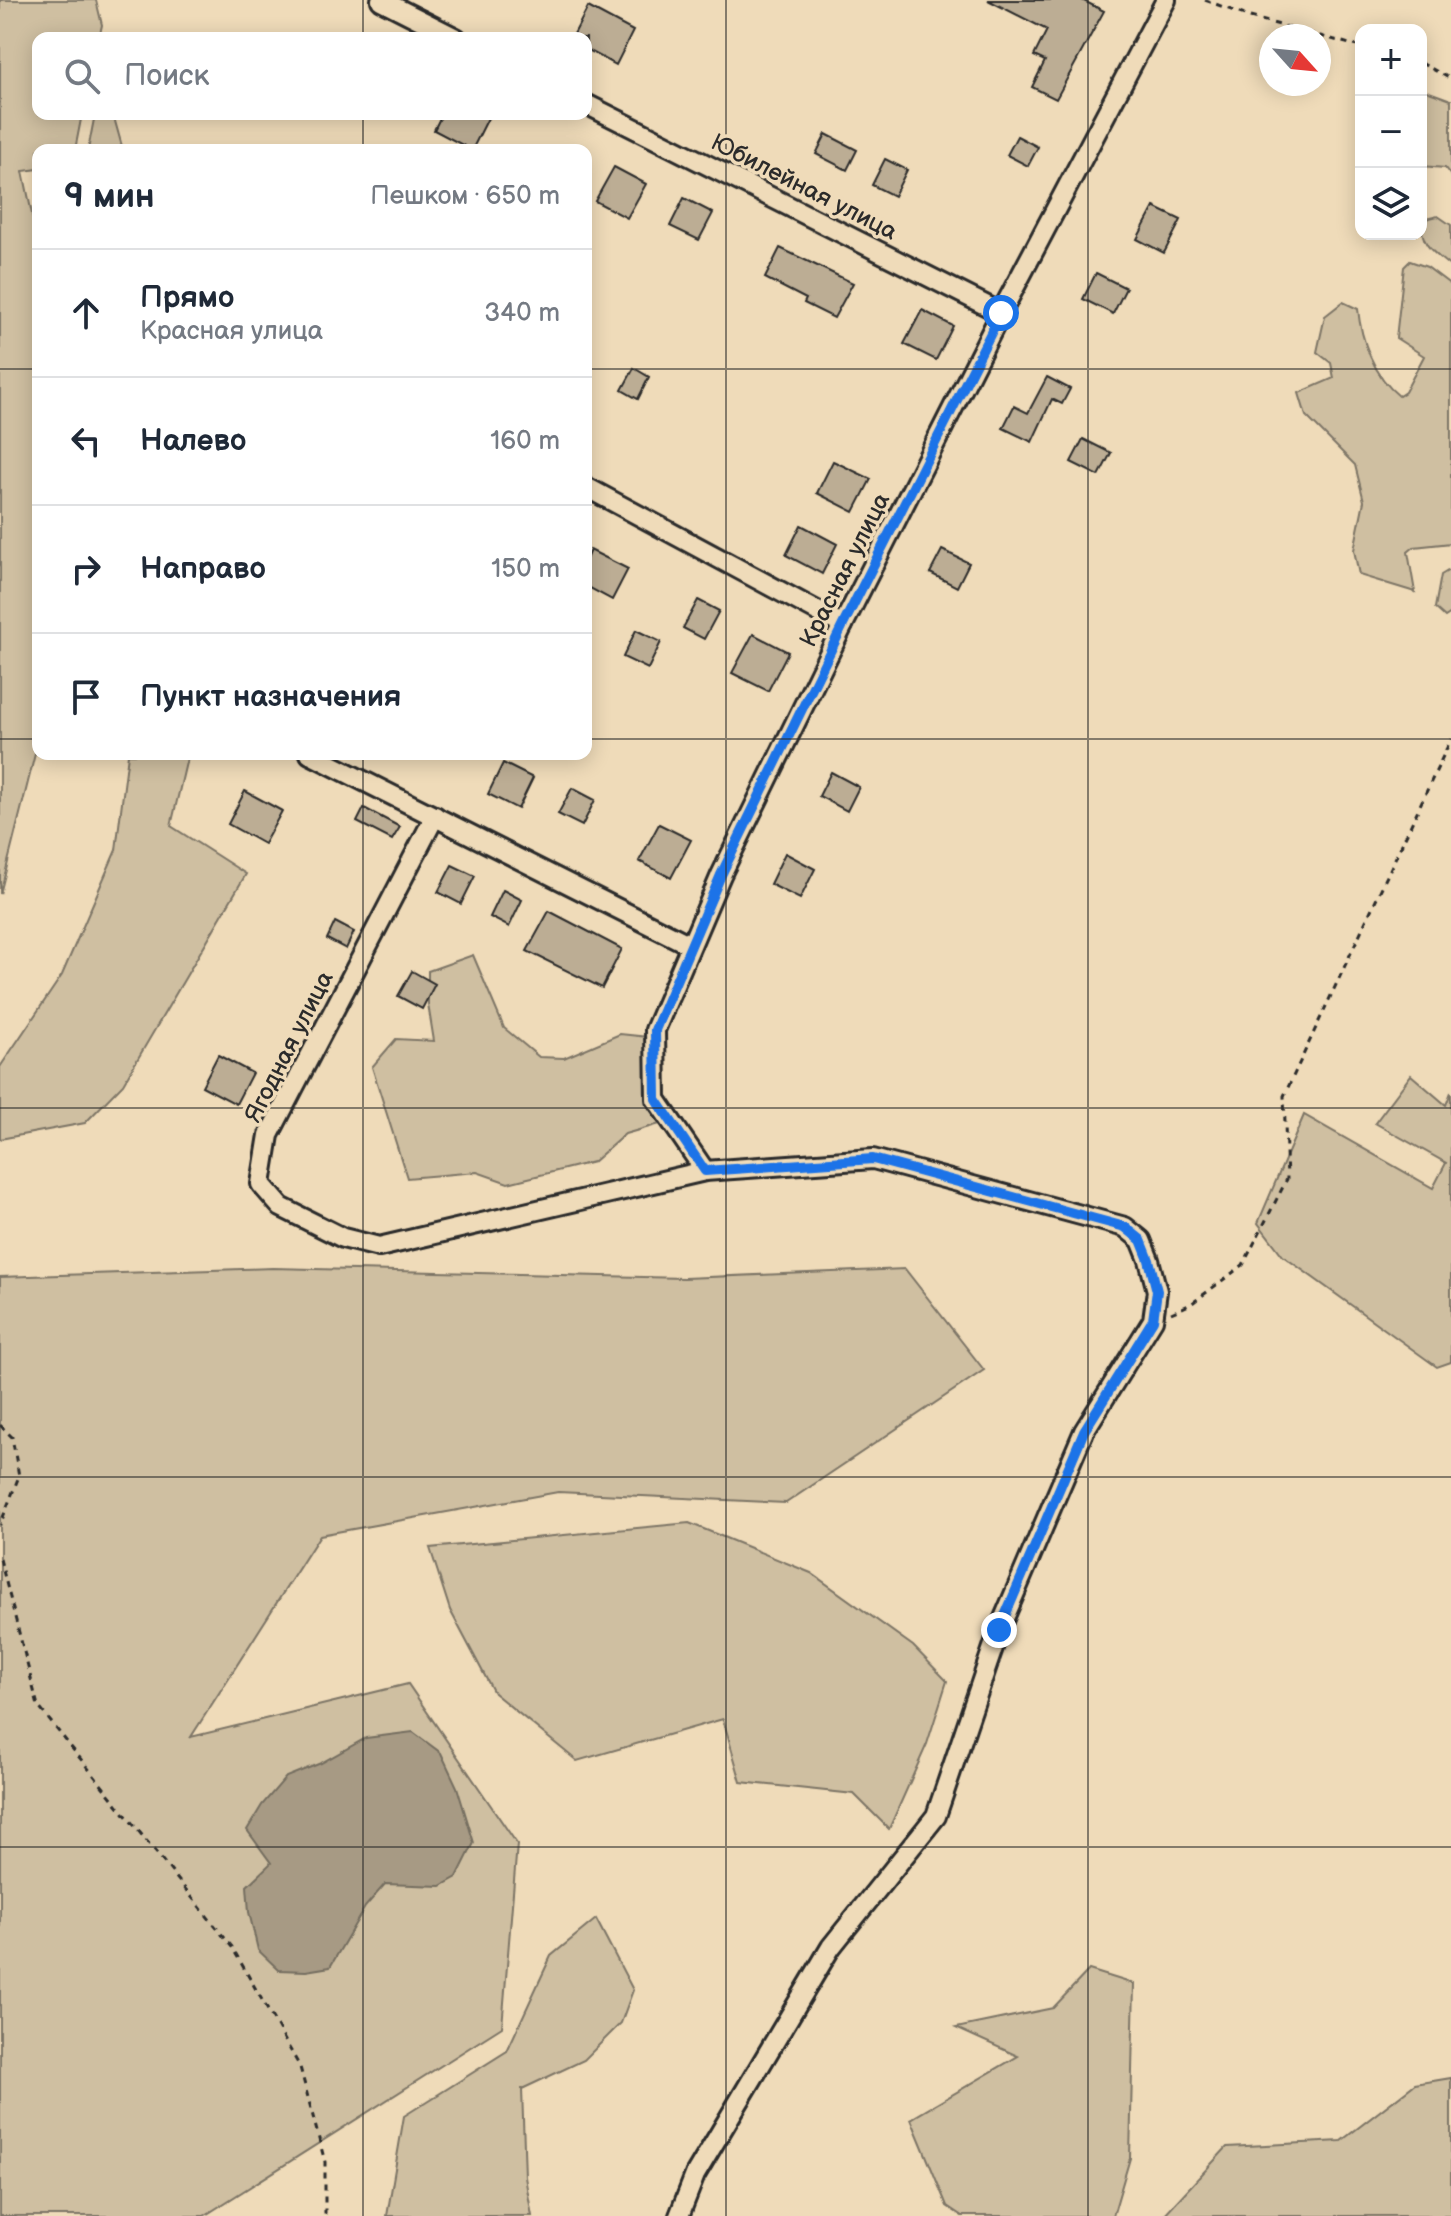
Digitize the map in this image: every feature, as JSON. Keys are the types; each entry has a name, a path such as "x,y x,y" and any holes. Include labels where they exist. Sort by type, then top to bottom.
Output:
{"street":[{"path":"381,0 444,32"},
{"name":"Красная улица","path":"705,1171 656,1099 655,1030 721,875 843,625 1001,313 1166,0"},
{"name":"Юбилейная улица","path":"592,107 1001,313"},
{"path":"592,490 843,625"},
{"path":"322,760 690,945"},
{"name":"Ягодная улица","path":"435,816 269,1135 261,1184 281,1207 343,1238 379,1247 705,1171"},
{"path":"679,2216 695,2175 831,1947 936,1816 999,1630 1084,1431 1153,1320 1157,1291 1141,1240 1125,1227 873,1159 705,1171"}],"path":[{"path":"1205,0 1250,17 1355,45"},
{"path":"1427,66 1451,79"},
{"path":"1153,1320 1191,1304 1243,1265 1287,1179 1284,1096 1451,739"},
{"path":"0,1425 12,1437 19,1476 0,1525"},
{"path":"0,1559 38,1706 232,1947 300,2067 325,2162 325,2216"}],"shaded area":[{"path":"0,0 96,0 102,25 100,32 32,32 32,120 81,120 76,144 32,144 32,170 23,171 32,214 34,760 0,894"},
{"path":"1427,91 1451,100 1451,176 1445,168 1427,166"},
{"path":"94,120 115,120 121,144 89,144"},
{"path":"1438,216 1451,225 1451,267 1425,242 1427,219"},
{"path":"1410,261 1427,267 1451,285 1451,543 1414,547 1408,552 1415,592 1359,575 1354,550 1364,501 1355,465 1306,416 1299,393 1334,378 1331,363 1317,352 1325,316 1343,302 1358,309 1366,345 1382,378 1399,396 1405,392 1424,356 1396,338 1404,267"},
{"path":"1451,569 1451,613 1445,617 1435,608 1441,575"},
{"path":"127,760 187,760 171,826 246,874 123,1084 85,1123 0,1139 0,1067 62,975 116,850"},
{"path":"473,955 504,1028 539,1057 564,1058 620,1034 648,1037 667,1122 625,1134 593,1162 508,1183 477,1172 407,1178 372,1067 396,1039 434,1041 428,1004 428,971"},
{"path":"1411,1075 1446,1105 1451,1092 1451,1362 1437,1367 1283,1256 1258,1223 1304,1115 1433,1188 1446,1163 1375,1123"},
{"path":"273,1268 684,1278 905,1269 984,1370 786,1503 558,1492 320,1535 191,1737 408,1684 517,1844 502,2027 204,2216 0,2216 0,1277"},
{"path":"689,1523 811,1573 913,1646 947,1681 927,1744 889,1829 854,1794 741,1782 723,1719 577,1761 494,1693 450,1610 430,1548"},
{"path":"413,1732 441,1753 457,1787 474,1843 457,1877 441,1886 385,1884 365,1907 330,1967 306,1971 279,1970 258,1950 249,1912 247,1886 271,1863 247,1830 262,1805 286,1777 321,1763 366,1738"},
{"path":"596,1919 633,1990 621,2023 584,2060 522,2089 525,2177 532,2216 387,2216 404,2116 507,2051 551,1956"},
{"path":"1089,1970 1134,1984 1130,2158 1113,2216 962,2216 947,2206 911,2119 1018,2056 956,2028 1053,2008"},
{"path":"1451,2078 1451,2216 1163,2216 1227,2147 1341,2141 1415,2084"}],"building":[{"path":"988,0 1082,0 1104,11 1056,99 1032,87 1045,61 1034,56 1047,30"},
{"path":"588,7 633,31 616,65 592,52 592,32 575,32"},
{"path":"439,120 487,120 475,144 461,144 434,130"},
{"path":"826,134 857,150 847,170 816,154"},
{"path":"1017,136 1038,147 1028,166 1007,155"},
{"path":"885,159 907,170 894,196 872,185"},
{"path":"614,167 646,184 627,218 595,201"},
{"path":"684,198 713,213 699,240 670,226"},
{"path":"1154,207 1181,220 1164,253 1137,239"},
{"path":"780,248 853,283 834,318 765,278"},
{"path":"1096,273 1126,288 1113,314 1083,299"},
{"path":"922,310 953,326 936,360 904,344"},
{"path":"634,368 649,377 638,399 622,390"},
{"path":"1047,377 1070,389 1062,404 1052,399 1032,442 1003,428 1014,406 1028,413"},
{"path":"1083,439 1111,453 1099,476 1071,462"},
{"path":"833,461 871,479 854,512 817,493"},
{"path":"801,525 837,544 822,574 786,555"},
{"path":"942,550 969,563 957,587 930,573"},
{"path":"592,551 628,569 612,600 592,589"},
{"path":"698,600 719,611 704,639 683,628"},
{"path":"636,630 661,642 648,669 623,657"},
{"path":"753,634 788,652 768,691 732,673"},
{"path":"503,763 533,778 518,809 488,794"},
{"path":"831,772 859,787 847,811 819,796"},
{"path":"572,788 595,800 582,826 558,814"},
{"path":"245,791 282,811 264,844 228,824"},
{"path":"364,808 400,827 392,840 357,822"},
{"path":"659,824 691,840 671,878 639,861"},
{"path":"785,853 815,869 800,899 770,884"},
{"path":"452,865 475,876 461,904 438,892"},
{"path":"503,890 522,900 509,927 490,917"},
{"path":"549,911 622,949 602,988 527,951"},
{"path":"335,922 354,932 346,949 327,939"},
{"path":"412,971 435,984 422,1009 398,996"},
{"path":"218,1055 252,1073 236,1104 202,1086"}],"route":[{"path":"999,1630 1084,1431 1153,1320 1157,1291 1141,1240 1125,1227 873,1159 705,1171 656,1099 655,1030 721,875 1001,313"}]}
